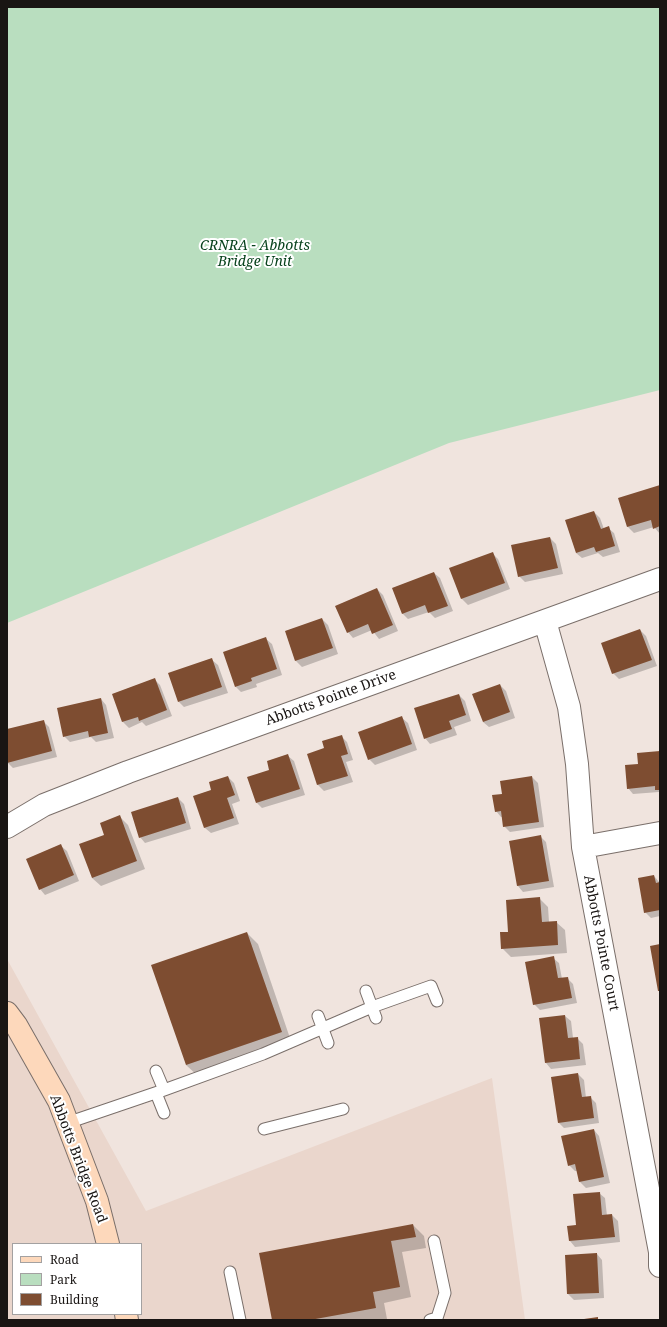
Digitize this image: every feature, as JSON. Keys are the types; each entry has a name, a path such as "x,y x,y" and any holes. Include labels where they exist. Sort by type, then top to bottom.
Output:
{"main road":[{"name":"Abbotts Bridge Road","path":"7,1013 16,1025 59,1101 97,1201 108,1243"}],"street":[{"name":"Abbotts Pointe Drive","path":"7,827 44,805 134,770 660,579"},
{"name":"Abbotts Pointe Court","path":"545,621 569,707 577,764 583,847 660,1252 660,1266"},
{"path":"583,847 660,833"}],"lane":[{"path":"67,1123 160,1092 263,1054 322,1028 374,1013 431,986 437,1001"},
{"path":"366,991 374,1013"},
{"path":"318,1016 328,1043"},
{"path":"156,1072 164,1113"},
{"path":"264,1130 343,1108"},
{"path":"430,1320 437,1318 445,1293 434,1241"},
{"path":"230,1272 240,1320"}],"shaded area":[{"path":"7,959 146,1211 492,1078 525,1320 7,1320"}],"green space":[{"name":"CRNRA - Abbotts Bridge Unit","path":"7,7 660,7 660,390 449,443 7,623"}],"building":[{"path":"660,485 660,526 653,529 651,520 627,527 618,498"},
{"path":"594,511 601,529 609,526 615,546 596,552 594,547 576,553 565,520"},
{"path":"550,537 558,568 518,577 511,545"},
{"path":"493,552 505,583 461,599 449,568"},
{"path":"434,572 448,606 428,613 425,605 402,614 392,588"},
{"path":"377,588 393,625 372,634 368,624 347,633 335,606"},
{"path":"322,618 333,648 295,661 285,631"},
{"path":"640,629 652,660 612,674 601,643"},
{"path":"266,637 277,669 251,678 252,681 235,687 223,652"},
{"path":"212,658 222,687 178,702 168,673"},
{"path":"155,678 167,710 139,721 138,717 122,722 112,694"},
{"path":"500,684 510,712 483,722 472,694"},
{"path":"459,694 466,715 449,721 452,729 424,739 414,708"},
{"path":"101,698 108,733 89,737 88,731 63,737 57,708"},
{"path":"402,716 412,744 368,760 358,732"},
{"path":"44,720 52,751 7,763 7,729"},
{"path":"342,735 348,754 341,756 348,776 317,785 307,754 324,748 322,741"},
{"path":"660,751 660,790 655,790 655,786 627,789 625,765 638,764 637,753"},
{"path":"288,754 300,789 256,803 247,777 269,770 267,761"},
{"path":"228,776 235,795 227,798 234,818 204,828 193,796 211,790 209,782"},
{"path":"532,776 539,822 503,827 501,811 495,812 492,795 502,794 500,781"},
{"path":"178,797 186,823 139,838 131,812"},
{"path":"120,815 137,861 92,878 79,844 104,835 100,823"},
{"path":"541,835 549,881 517,886 509,841"},
{"path":"61,844 74,875 39,890 26,859"},
{"path":"654,875 656,883 660,882 660,910 644,913 638,878"},
{"path":"540,897 542,922 557,921 558,945 501,949 500,932 508,932 506,900"},
{"path":"247,932 282,1032 186,1065 151,965"},
{"path":"660,944 660,991 658,991 650,946"},
{"path":"554,956 558,978 568,977 572,998 533,1005 525,962"},
{"path":"565,1015 568,1038 578,1037 580,1059 545,1063 539,1018"},
{"path":"578,1073 582,1097 591,1096 594,1118 558,1123 551,1077"},
{"path":"594,1129 604,1177 579,1182 575,1164 568,1166 561,1136"},
{"path":"600,1192 602,1215 612,1214 615,1237 569,1241 567,1226 576,1225 573,1194"},
{"path":"413,1224 416,1237 391,1241 400,1287 373,1292 376,1308 310,1320 272,1320 259,1253"},
{"path":"597,1253 599,1293 567,1294 565,1255"},
{"path":"598,1317 598,1320 584,1320 584,1319"}]}
